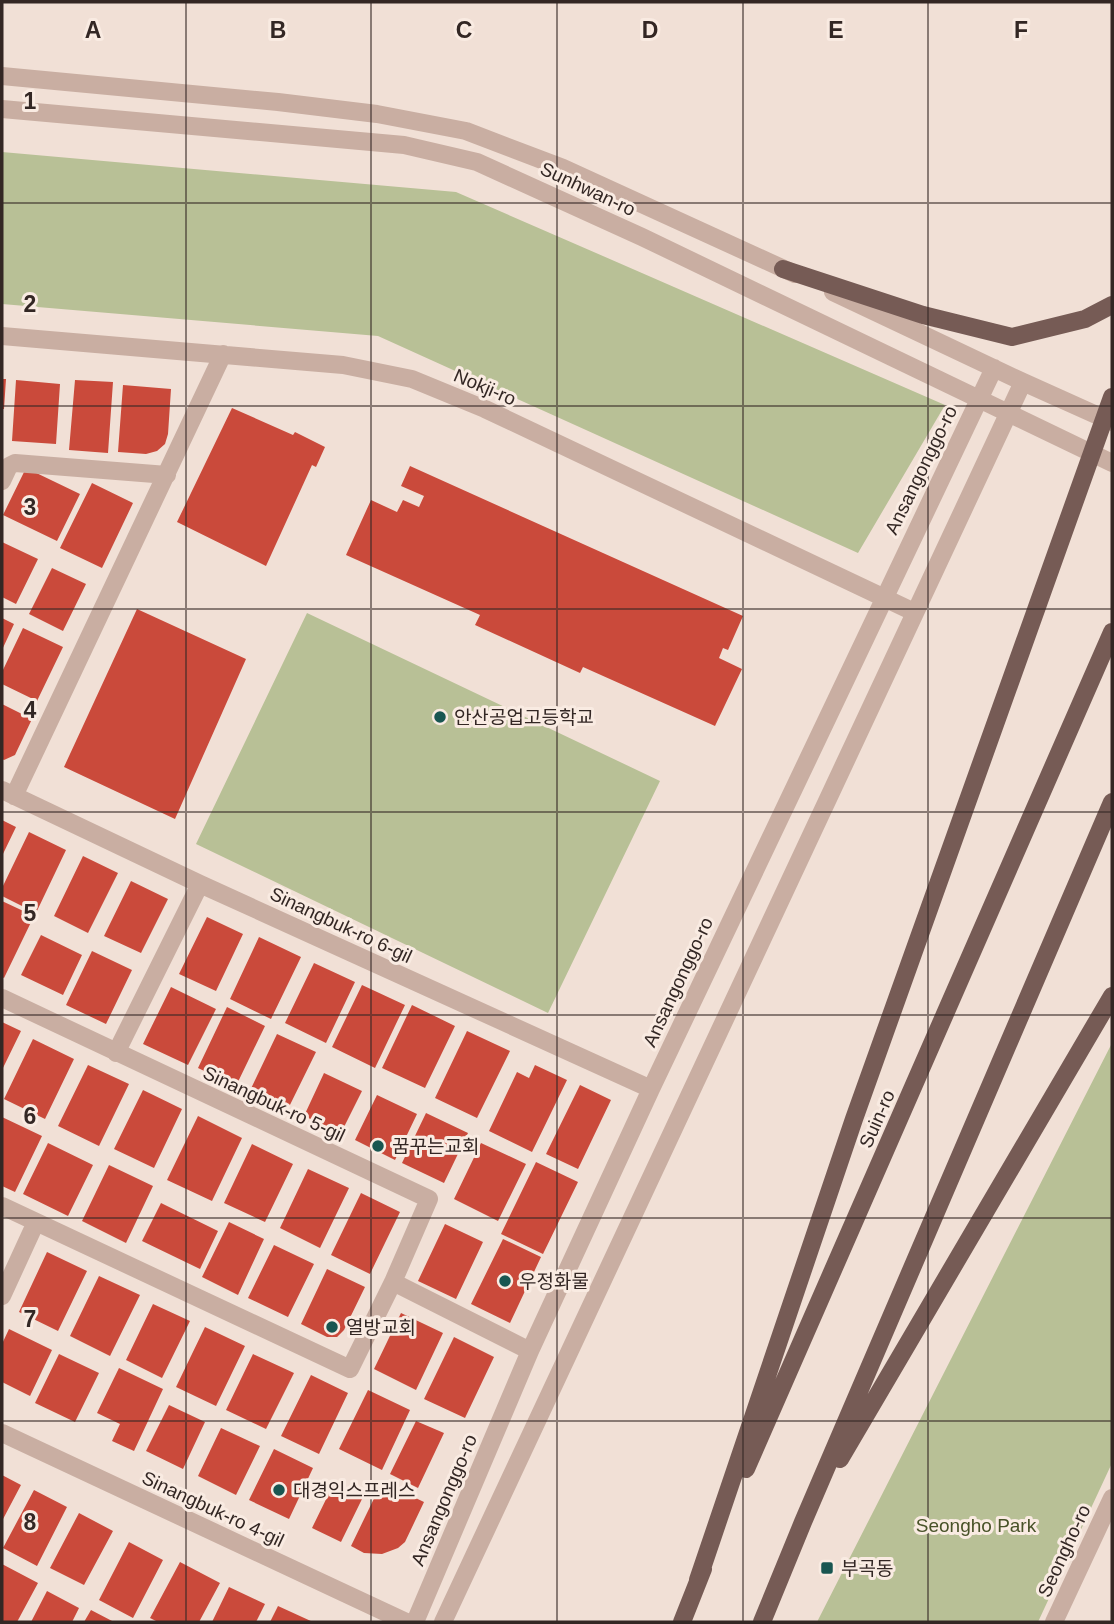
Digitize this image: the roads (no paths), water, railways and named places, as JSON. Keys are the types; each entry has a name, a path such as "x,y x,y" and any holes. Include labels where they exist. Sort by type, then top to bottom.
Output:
{"main road":[{"path":"783,269 923,316 1012,337 1085,319 1112,304"},
{"path":"698,1580 854,1119 1093,454 1108,420 1112,397"},
{"name":"Suin-ro","path":"682,1622 1112,632"},
{"path":"762,1622 1112,802"},
{"path":"803,1522 1112,996"}],"street":[{"name":"Sunhwan-ro","path":"2,76 278,102 377,114 466,131 564,168 1108,420"},
{"name":"Sunhwan-ro","path":"2,109 404,145 477,162 642,237 1112,463"},
{"name":"Nokji-ro","path":"2,336 343,365 412,379 485,409 914,612"},
{"name":"Sinangbuk-ro 6-gil","path":"223,354 167,475 8,793 200,884 650,1089"},
{"name":"Ansangonggo-ro","path":"415,1622 530,1351 650,1089 995,368"},
{"path":"443,1622 1023,382"},
{"path":"2,481 9,466 15,463 167,475"},
{"path":"116,1053 200,884"},
{"name":"Sinangbuk-ro 5-gil","path":"2,998 429,1199 393,1282 350,1369 2,1206"},
{"path":"2,1296 36,1222"},
{"path":"393,1282 530,1351"},
{"name":"Sinangbuk-ro 4-gil","path":"2,1433 405,1622"},
{"name":"Seongho-ro","path":"1054,1622 1112,1498"}],"place":[{"name":"안산공업고등학교","path":"440,717"},
{"name":"꿈꾸는교회","path":"378,1146"},
{"name":"우정화물","path":"505,1281"},
{"name":"열방교회","path":"332,1327"},
{"name":"대경익스프레스","path":"279,1490"},
{"name":"부곡동","path":"827,1568"}],"park label":[{"name":"Seongho Park","path":"976,1525"}]}
